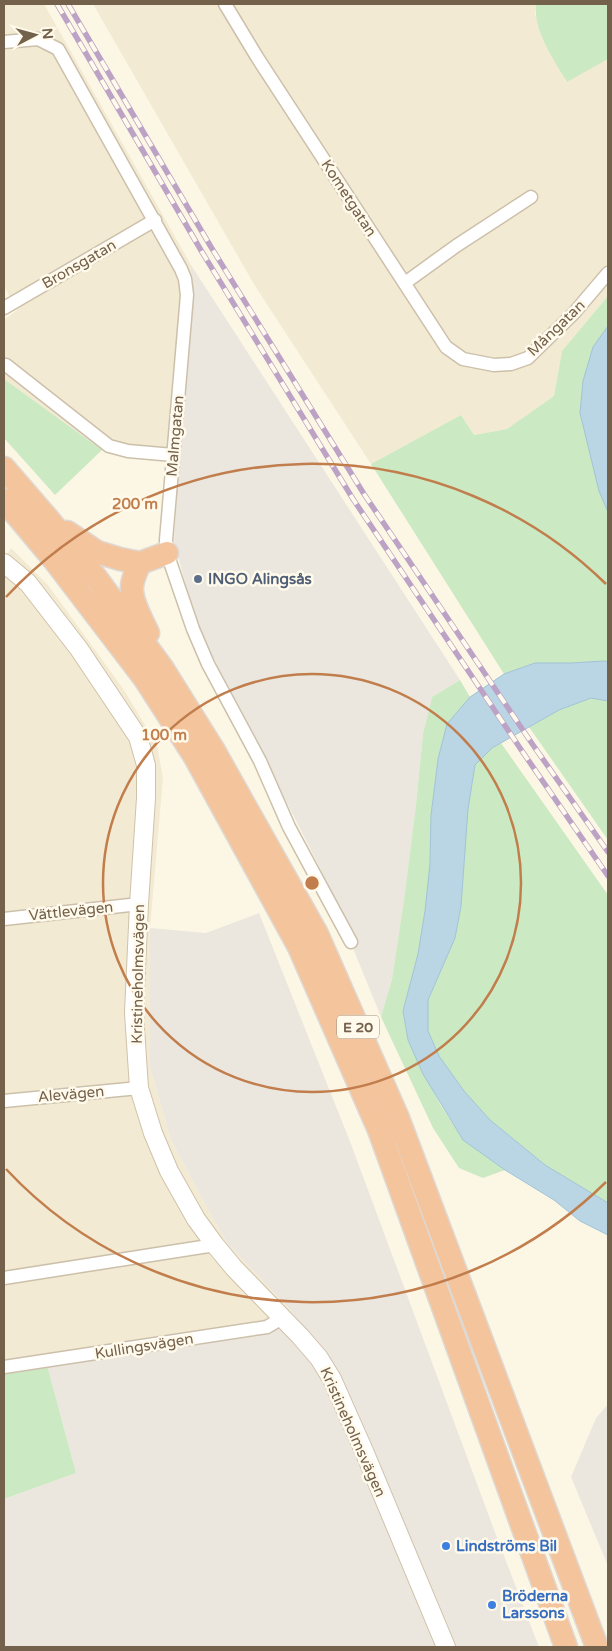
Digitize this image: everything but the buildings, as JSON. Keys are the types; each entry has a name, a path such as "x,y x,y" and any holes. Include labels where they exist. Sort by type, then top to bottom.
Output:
{"highway":[{"name":"E 20","path":"4,468 97,579 163,669 213,749 317,934 398,1118 597,1647"},
{"name":"E 20","path":"4,500 55,560 145,680 195,757 299,947 379,1130 566,1647"},
{"path":"49,520 97,552 120,559 140,563 167,553"},
{"path":"140,563 133,579 134,602 163,669"}],"street":[{"name":"Kometgatan","path":"225,4 446,347 463,359 494,365"},
{"name":"Malmgatan","path":"4,42 38,39 58,49 155,220 186,279 187,295 166,540 167,553 204,656 260,761 290,827 351,942"},
{"path":"409,280 456,246 531,197"},
{"name":"Bronsgatan","path":"4,306 155,220"},
{"name":"Mångatan","path":"494,365 511,364 528,358 574,313 608,273"},
{"path":"6,365 109,446 128,451 173,455"},
{"name":"Kristineholmsvägen","path":"4,562 28,583 79,649 138,737 146,765 134,1013 139,1088 152,1133 196,1220 234,1268 319,1358 332,1379 446,1647"},
{"name":"Vättlevägen","path":"4,919 139,904"},
{"name":"Alevägen","path":"4,1101 139,1088"},
{"path":"4,1278 215,1245"},
{"name":"Kullingsvägen","path":"4,1367 267,1327 282,1318"}],"shaded area":[{"path":"4,4 44,4 191,265 180,460 164,461 132,458 102,450 4,379 4,320 17,310 4,286"},
{"path":"93,4 536,4 535,14 566,82 608,59 608,296 562,351 554,396 507,429 474,435 461,415 371,464 255,286"},
{"path":"191,265 460,680 432,697 423,734 404,900 392,979 381,1017 321,870 195,622 174,540"},
{"path":"11,548 48,585 124,690 157,745 163,778 150,928 150,1067 171,1140 227,1243 294,1314 260,1330 4,1372 4,559"},
{"path":"259,913 351,1144 539,1647 4,1647 4,1499 76,1473 47,1365 260,1330 294,1314 227,1243 171,1140 150,1067 150,928 206,933"},
{"path":"608,1404 608,1566 571,1477 596,1418"}],"green space":[{"path":"536,4 608,4 608,59 567,82 541,34 536,14"},
{"path":"608,296 608,326 593,347 583,381 580,413 599,491 608,512 608,662 535,663 504,674 371,464 461,415 474,435 507,429 554,396 562,351"},
{"path":"4,379 102,450 55,495 4,438"},
{"path":"460,680 470,697 447,724 438,758 431,815 430,864 425,911 418,954 403,1011 408,1040 440,1104 463,1140 505,1170 483,1178 459,1168 433,1128 381,1017 392,979 404,900 423,734 432,697"},
{"path":"591,698 608,701 608,840 529,727 559,710"},
{"path":"501,743 608,895 608,1203 545,1165 490,1120 464,1091 439,1056 428,1031 428,1000 455,938 461,906 468,809 475,765 492,748"},
{"path":"47,1365 76,1473 4,1499 4,1372"}],"water":[{"path":"608,326 608,512 599,491 580,413 583,381 593,347"},
{"path":"608,662 608,701 591,698 559,710 492,748 475,765 468,809 461,906 455,938 428,1000 428,1031 439,1056 464,1091 490,1120 545,1165 608,1203 608,1235 580,1221 554,1200 505,1170 463,1140 423,1074 408,1040 403,1011 418,954 425,911 430,864 431,815 438,759 447,724 470,697 504,674 535,663"}],"railway":[{"path":"57,4 202,252 353,499 608,876"},
{"path":"68,4 211,247 364,494 533,745 608,852"}],"place":[{"name":"INGO Alingsås","path":"198,579"},
{"name":"Lindströms Bil","path":"446,1546"},
{"name":"Bröderna Larssons","path":"492,1605"}]}
